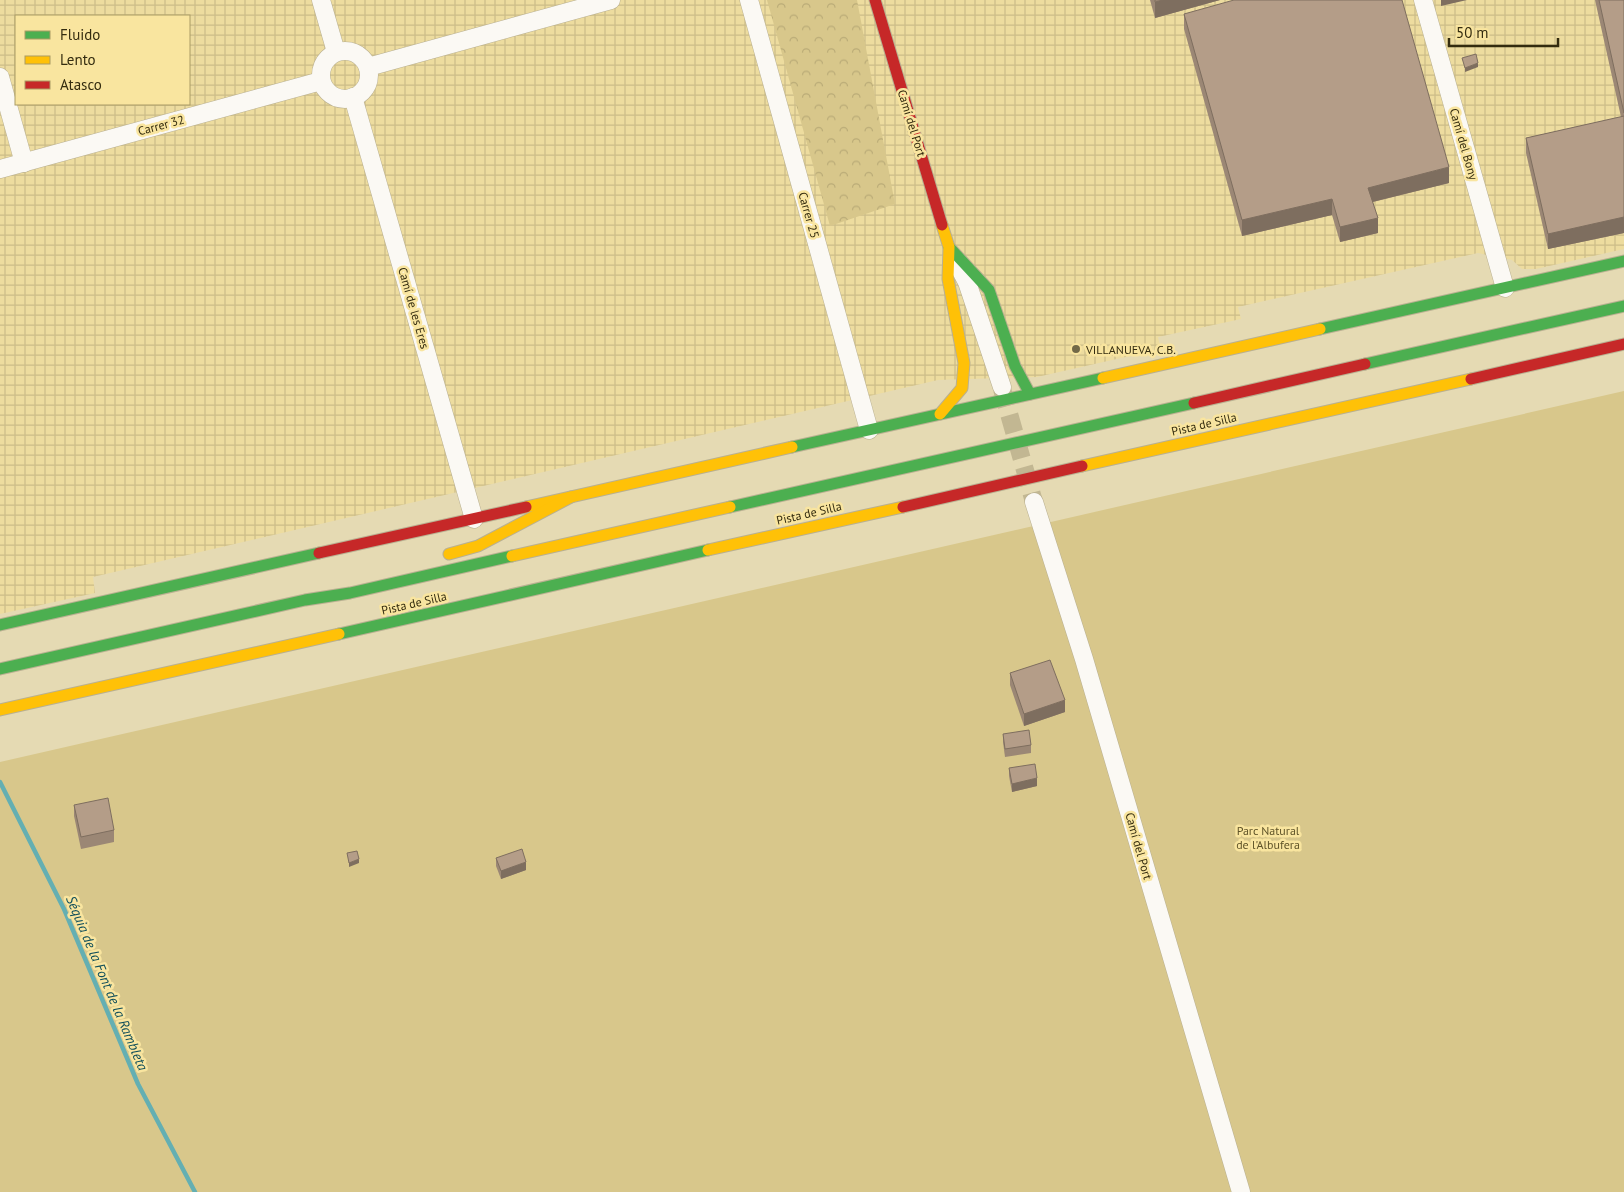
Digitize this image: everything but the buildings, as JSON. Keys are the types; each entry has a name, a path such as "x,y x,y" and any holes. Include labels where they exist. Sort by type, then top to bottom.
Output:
{"main road":[{"name":"Camí del Port","path":"875,0 949,247 948,279 964,363 962,388 940,414"},
{"name":"Camí del Port","path":"949,247 989,290 1015,366 1030,394"},
{"path":"0,625 1624,261"},
{"name":"Pista de Silla","path":"0,669 305,600 360,591 1624,306"},
{"name":"Pista de Silla","path":"0,710 1624,344"},
{"path":"441,556 478,546 571,497"},
{"path":"305,600 338,583"}],"street":[{"path":"321,0 336,52"},
{"path":"368,67 611,0"},
{"name":"Carrer 25","path":"749,0 869,430"},
{"name":"Camí del Bony","path":"1423,0 1505,288"},
{"path":"351,51 358,54 368,67 368,83 364,90 353,97 342,99 334,97 327,92 322,81 321,70 324,62 336,52 351,51"},
{"path":"0,77 24,162"},
{"name":"Carrer 32","path":"0,169 322,81"},
{"name":"Camí de les Eres","path":"353,97 474,519"},
{"name":"Camí del Port","path":"949,247 966,282 1002,387"},
{"name":"Camí del Port","path":"1034,502 1084,658 1240,1192"}],"shaded area":[{"path":"0,0 1624,0 1624,249 1536,269 1522,269 1512,260 1478,253 1238,307 1241,319 1158,337 1161,349 1037,377 938,380 93,577 95,593 0,614"}],"green space":[{"path":"767,0 857,0 895,204 830,226"},
{"name":"Parc Natural de l'Albufera","path":"1624,391 1624,1192 0,1192 0,762"}],"waterway":[{"name":"Séquia de la Font de la Rambleta","path":"0,782 64,909 138,1084 195,1192"}],"tunnel":[{"path":"1002,389 1034,502"}],"traffic: fast":[{"path":"949,247 989,290 1015,366 1030,394"},
{"path":"1320,329 1624,261"},
{"path":"1365,364 1624,306"},
{"path":"792,447 1103,378"},
{"path":"730,507 1194,403"},
{"path":"339,634 708,550"},
{"path":"0,625 319,553"},
{"path":"0,669 305,600 350,593 512,556"}],"traffic: slow":[{"path":"940,414 962,388 964,363 948,279 949,247 942,225"},
{"path":"1103,378 1320,329"},
{"path":"1082,466 1471,379"},
{"path":"526,507 792,447"},
{"path":"449,554 478,546 571,497"},
{"path":"512,556 730,507"},
{"path":"708,550 903,507"},
{"path":"0,710 339,634"}],"traffic: jam":[{"path":"875,0 942,225"},
{"path":"1471,379 1624,344"},
{"path":"1194,403 1365,364"},
{"path":"903,507 1082,466"},
{"path":"319,553 526,507"}],"place":[{"name":"VILLANUEVA, C.B.","path":"1076,349"}]}
